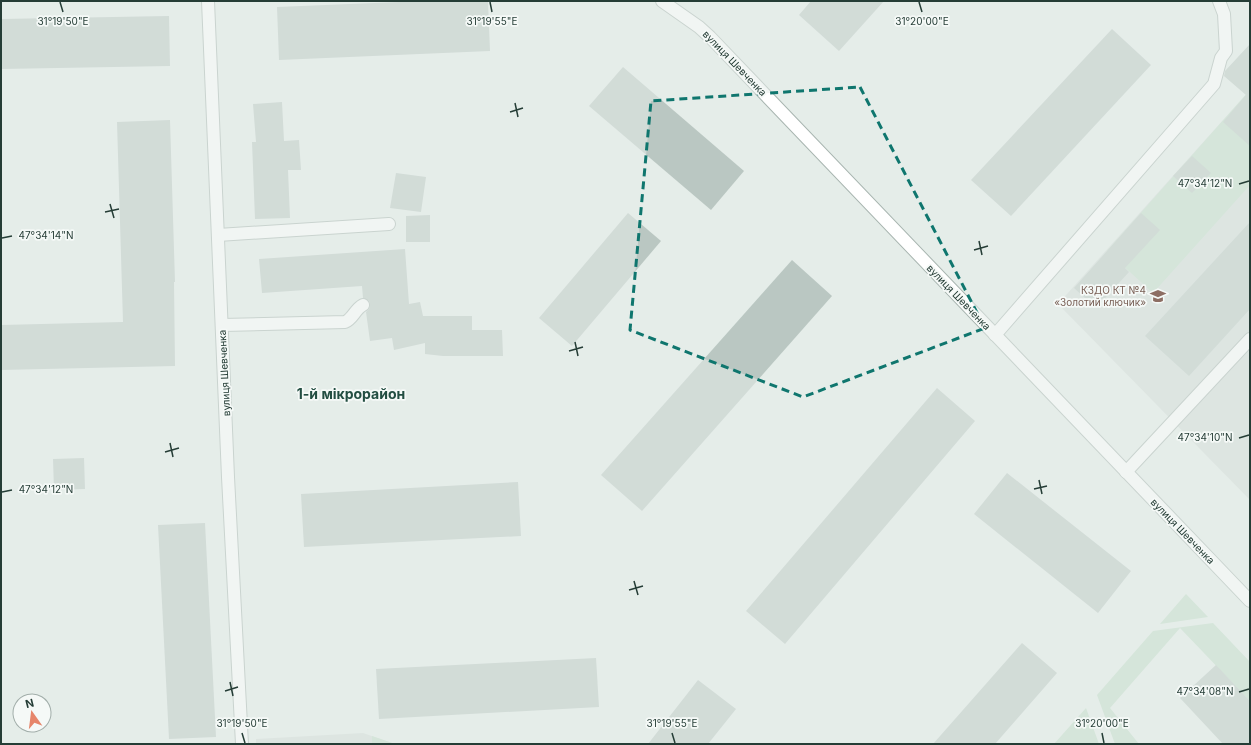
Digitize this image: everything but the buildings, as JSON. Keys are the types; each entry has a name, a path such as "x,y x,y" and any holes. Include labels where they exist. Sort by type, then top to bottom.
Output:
{"street":[{"name":"вулиця Шевченка","path":"208,1 242,744"},
{"name":"вулиця Шевченка","path":"662,1 699,27 710,37 1250,601"},
{"path":"995,335 1214,84 1221,58 1226,51 1224,14 1219,1"},
{"path":"218,235 389,224"},
{"path":"222,326 345,322 351,319 358,308 363,305"},
{"path":"1126,472 1250,339"}],"highlighted area":[{"path":"860,87 985,328 803,397 630,330 651,101"}],"shaded area":[{"name":"КЗДО КТ №4 «Золотий ключик»","path":"1250,90 1250,500 1058,304"},
{"path":"363,733 395,744 256,744 256,739"}],"green space":[{"path":"1250,90 1250,185 1153,293 1107,251"},
{"path":"1186,594 1208,617 1160,624"},
{"path":"1213,623 1250,662 1250,701 1180,628 1110,708 1139,744 1115,744 1097,695 1153,631"},
{"path":"1086,708 1099,744 1054,744"},
{"path":"372,736 395,744 372,744"}],"place":[{"name":"КЗДО КТ №4 «Золотий ключик»","path":"1158,296"}],"district":[{"name":"1-й мікрорайон","path":"351,394"}]}
